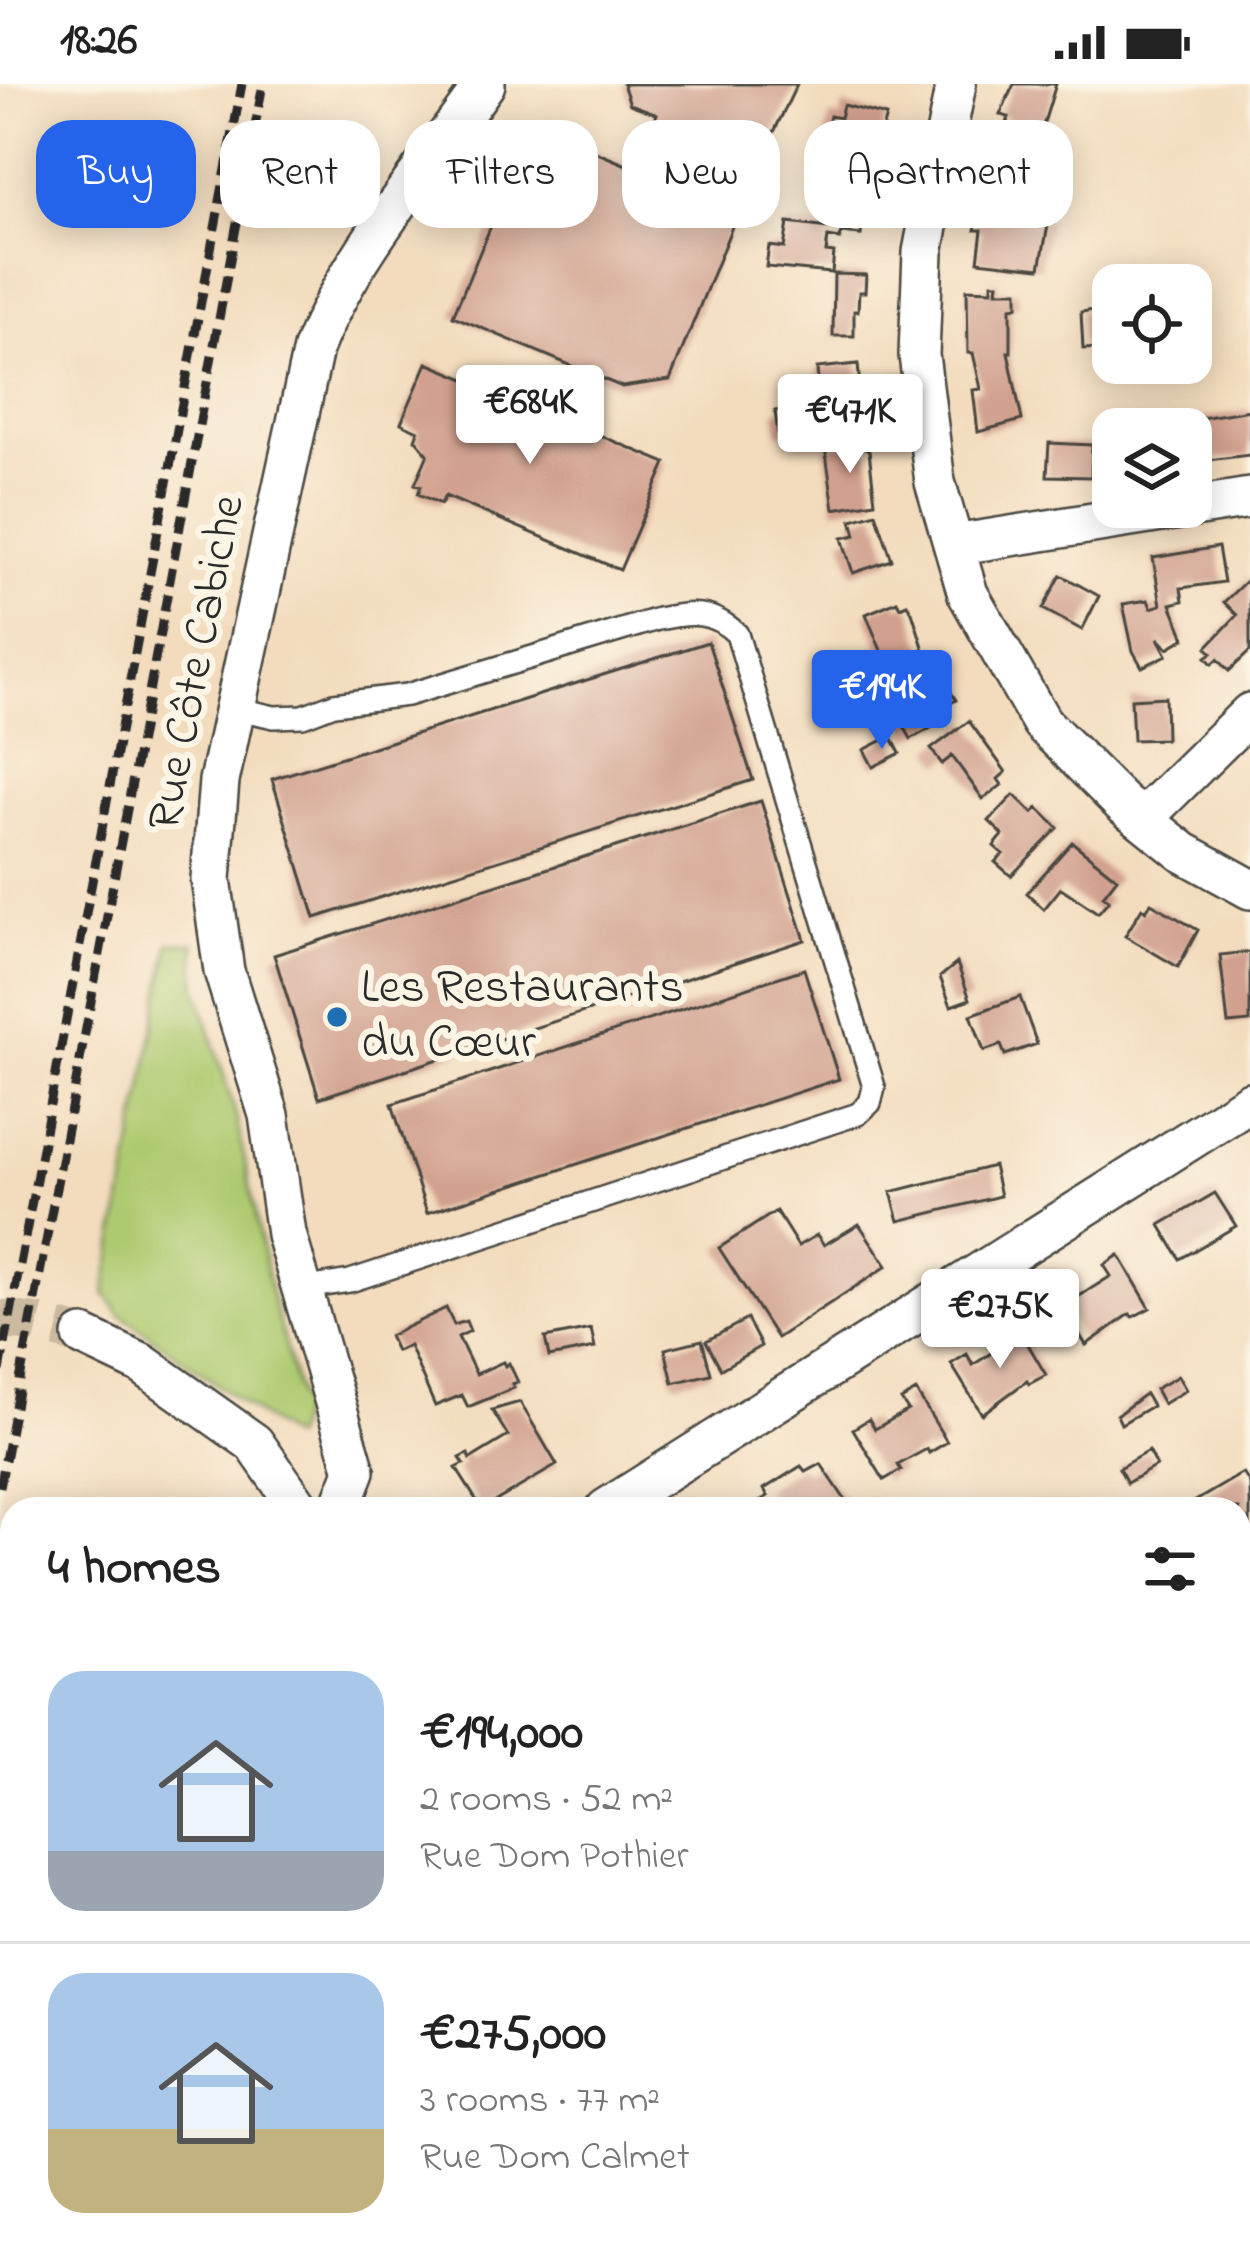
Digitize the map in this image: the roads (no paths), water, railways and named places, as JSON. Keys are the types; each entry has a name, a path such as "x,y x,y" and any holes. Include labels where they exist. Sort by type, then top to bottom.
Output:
{"street":[{"name":"Rue Côte Cabiche","path":"345,1497 355,1472 286,1234 269,1114 224,971 211,879 219,782 313,350 324,321 485,84"},
{"path":"956,84 923,252 919,355 935,482 968,594 1042,723 1183,852 1250,889"},
{"path":"954,544 1250,498"},
{"path":"1142,819 1250,713"},
{"path":"625,1497 1250,1102"},
{"path":"83,1336 142,1364 254,1443 292,1497"}],"lane":[{"path":"234,708 304,716 334,704 407,695 658,619 688,612 718,616 736,634 874,1087 870,1103 858,1114 350,1281 300,1289"}],"tunnel":[{"path":"0,1319 83,1336"}],"railway":[{"path":"0,1371 242,84"},
{"path":"0,1487 263,84"}],"place":[{"name":"Les Restaurants du Cœur","path":"337,1017"}]}
